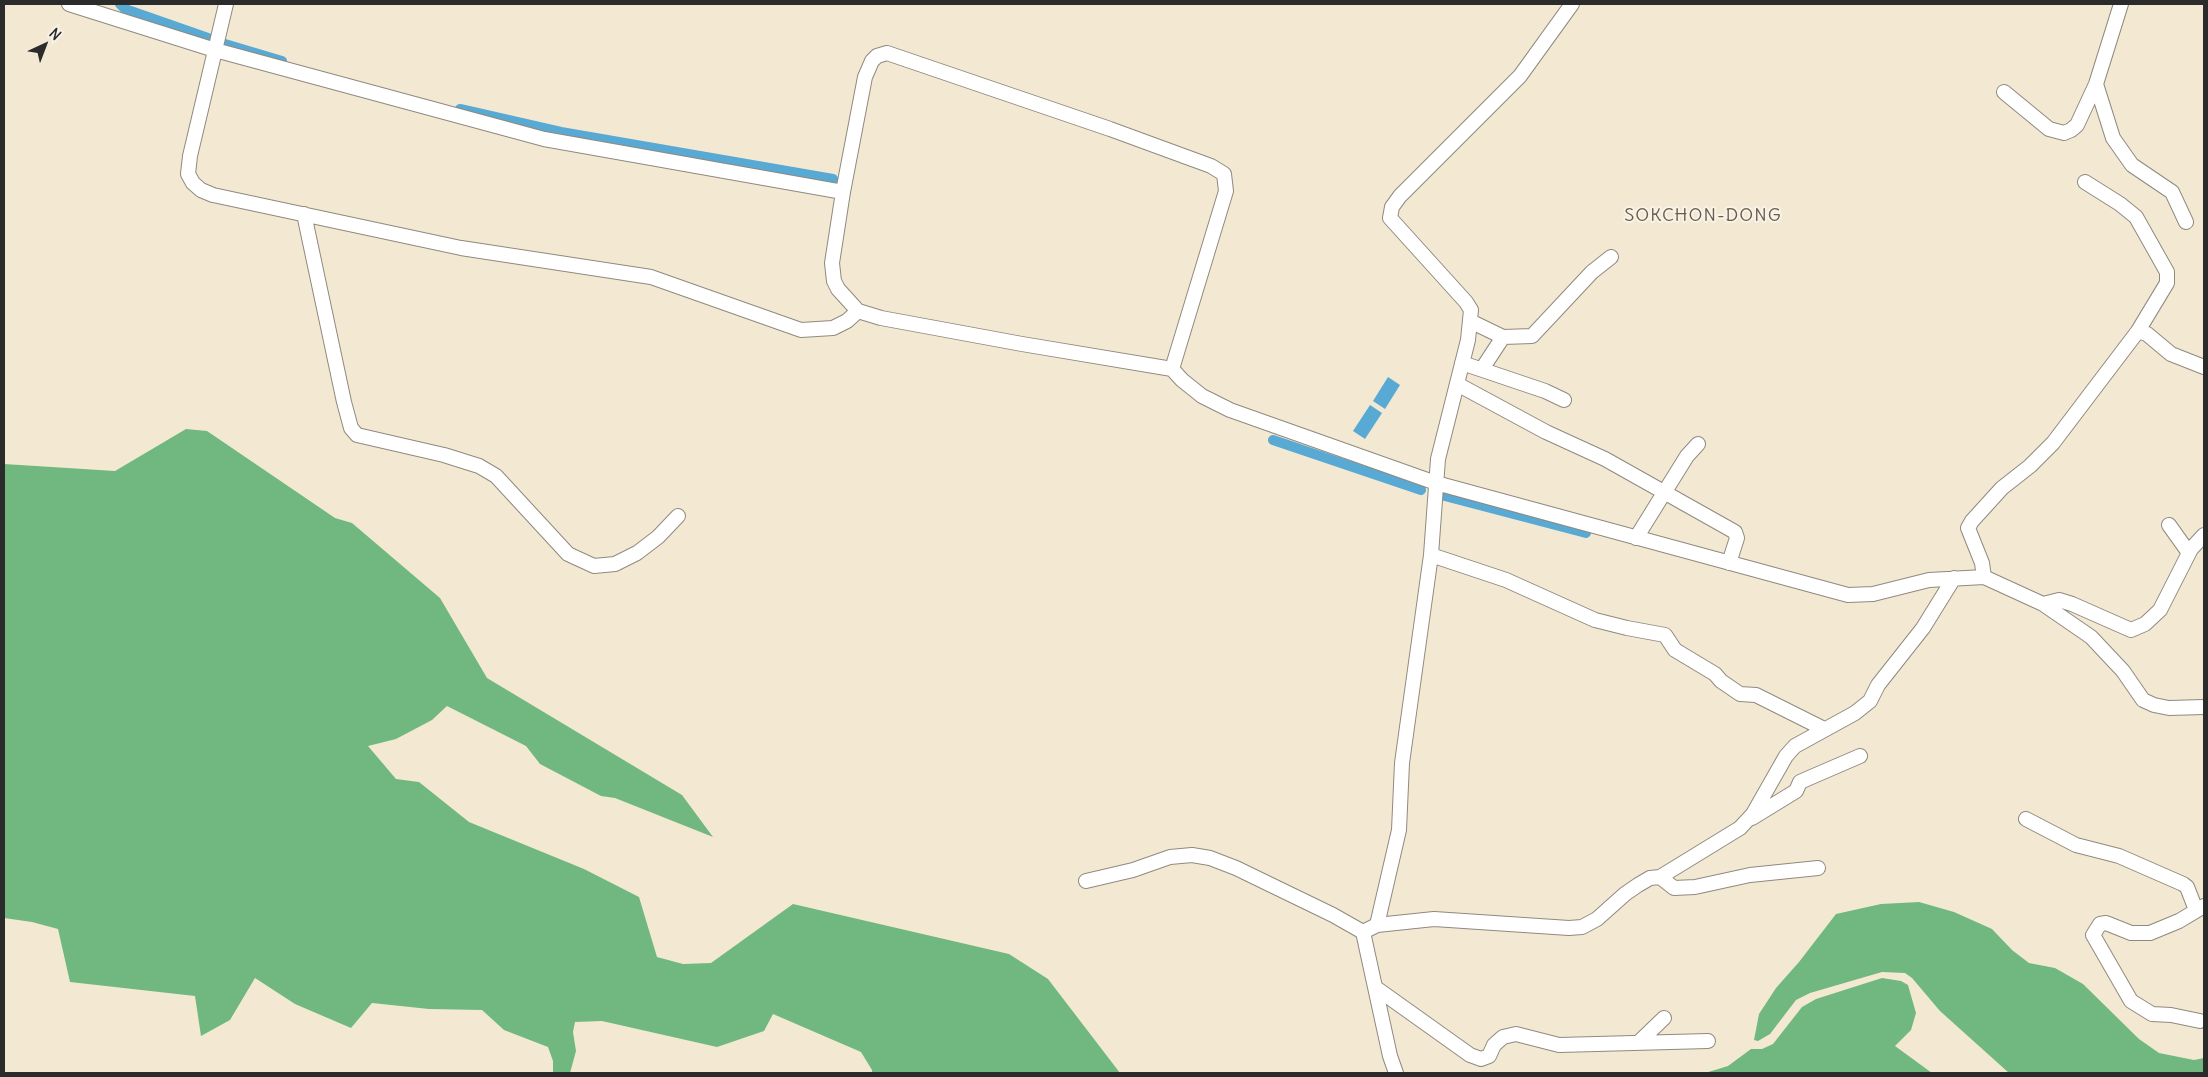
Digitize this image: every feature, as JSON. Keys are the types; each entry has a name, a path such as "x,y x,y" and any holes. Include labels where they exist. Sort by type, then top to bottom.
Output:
{"street":[{"path":"69,4 215,50 544,140 843,192"},
{"path":"226,4 190,156 188,174 193,183 201,190 213,195 461,248 651,277 801,330 833,328 847,322 858,311"},
{"path":"1377,925 1400,830 1402,763 1431,555 1438,459 1462,364 1471,310 1466,302 1390,218 1392,207 1400,196 1520,76 1572,4"},
{"path":"2004,92 2049,129 2064,132 2071,130 2077,124 2096,84 2121,4"},
{"path":"1172,369 1226,191 1224,174 1211,166 1101,126 887,53 877,56 872,61 865,77 843,192 832,263 834,281 838,289 858,311 881,318 1002,341 1172,369 1202,396 1230,410 1436,483 1848,594 1873,594 1929,580 1984,577 2043,604 2091,636 2104,649 2143,700 2154,705 2169,708 2204,707"},
{"path":"2096,84 2113,138 2132,165 2172,192 2186,222"},
{"path":"1984,577 1982,563 1968,528 1972,521 2002,488 2030,466 2053,443 2138,331 2167,283 2168,272 2136,217 2120,204 2085,182"},
{"path":"304,214 344,402 351,428 357,434 444,455 479,466 496,476 568,554 594,566 614,564 637,553 658,537 678,516"},
{"path":"1470,321 1503,337 1532,336 1592,272 1611,257"},
{"path":"2138,331 2147,334 2171,354 2204,367"},
{"path":"1482,369 1503,337"},
{"path":"1462,364 1545,391 1564,400"},
{"path":"1457,384 1546,432 1605,459 1735,532 1738,538 1729,563"},
{"path":"1636,538 1687,456 1698,444"},
{"path":"2169,524 2189,552"},
{"path":"2043,604 2059,600 2131,630 2145,624 2160,610 2189,552 2204,535"},
{"path":"1431,555 1506,580 1595,620 1665,635 1675,650 1715,674 1721,681 1740,694 1756,696 1824,729"},
{"path":"1363,932 1377,925 1434,919 1536,927 1582,927 1597,920 1625,894 1638,885 1650,878 1660,877 1740,828 1753,814 1786,756 1802,741 1855,713 1870,701 1878,684 1923,628 1954,578"},
{"path":"1747,821 1796,791 1800,782 1860,756"},
{"path":"2026,819 2076,845 2119,856 2187,887 2200,908 2179,921 2150,933 2131,934 2106,923 2100,924 2093,935 2131,1001 2152,1014 2171,1015 2200,1021"},
{"path":"1086,881 1182,855 1210,858 1333,915 1363,932 1390,1056 1396,1073"},
{"path":"1660,877 1674,888 1695,887 1750,875 1818,868"},
{"path":"1376,988 1470,1055 1481,1059 1488,1056 1494,1045 1503,1037 1516,1034 1559,1045 1708,1041"},
{"path":"1638,1042 1664,1018"}],"green space":[{"path":"186,429 207,431 335,518 352,523 440,598 487,678 682,795 713,837 615,798 601,796 540,764 526,746 447,706 432,720 396,739 368,746 396,779 419,782 469,822 584,869 639,897 657,957 683,964 711,963 793,904 1009,954 1048,979 1120,1073 872,1073 861,1052 773,1014 764,1031 717,1047 602,1021 575,1022 573,1032 576,1051 570,1073 553,1073 553,1061 548,1047 504,1030 482,1010 429,1009 372,1003 351,1028 295,1004 255,978 230,1020 201,1036 195,996 70,982 58,929 32,922 4,918 4,464 115,471"},
{"path":"1919,902 1954,912 1992,929 2012,950 2029,963 2055,968 2083,984 2139,1039 2159,1053 2194,1060 2204,1058 2204,1073 2009,1073 1940,1011 1912,978 1905,973 1882,972 1810,993 1796,1000 1770,1034 1758,1041 1754,1040 1759,1014 1776,988 1836,914 1881,904"},
{"path":"1882,978 1901,981 1908,985 1916,1013 1911,1030 1895,1046 1932,1073 1705,1073 1728,1066 1751,1049 1762,1049 1773,1044 1802,1007 1816,999"}],"water":[{"path":"1388,377 1400,385 1385,409 1373,401"},
{"path":"1370,405 1382,413 1365,439 1353,431"}],"waterway":[{"path":"120,4 125,9 208,38"},
{"path":"225,44 282,61"},
{"path":"460,109 561,132 833,179"},
{"path":"1273,440 1421,490"},
{"path":"1441,495 1586,533"}],"district":[{"name":"SOKCHON-DONG","path":"1703,216"}]}
